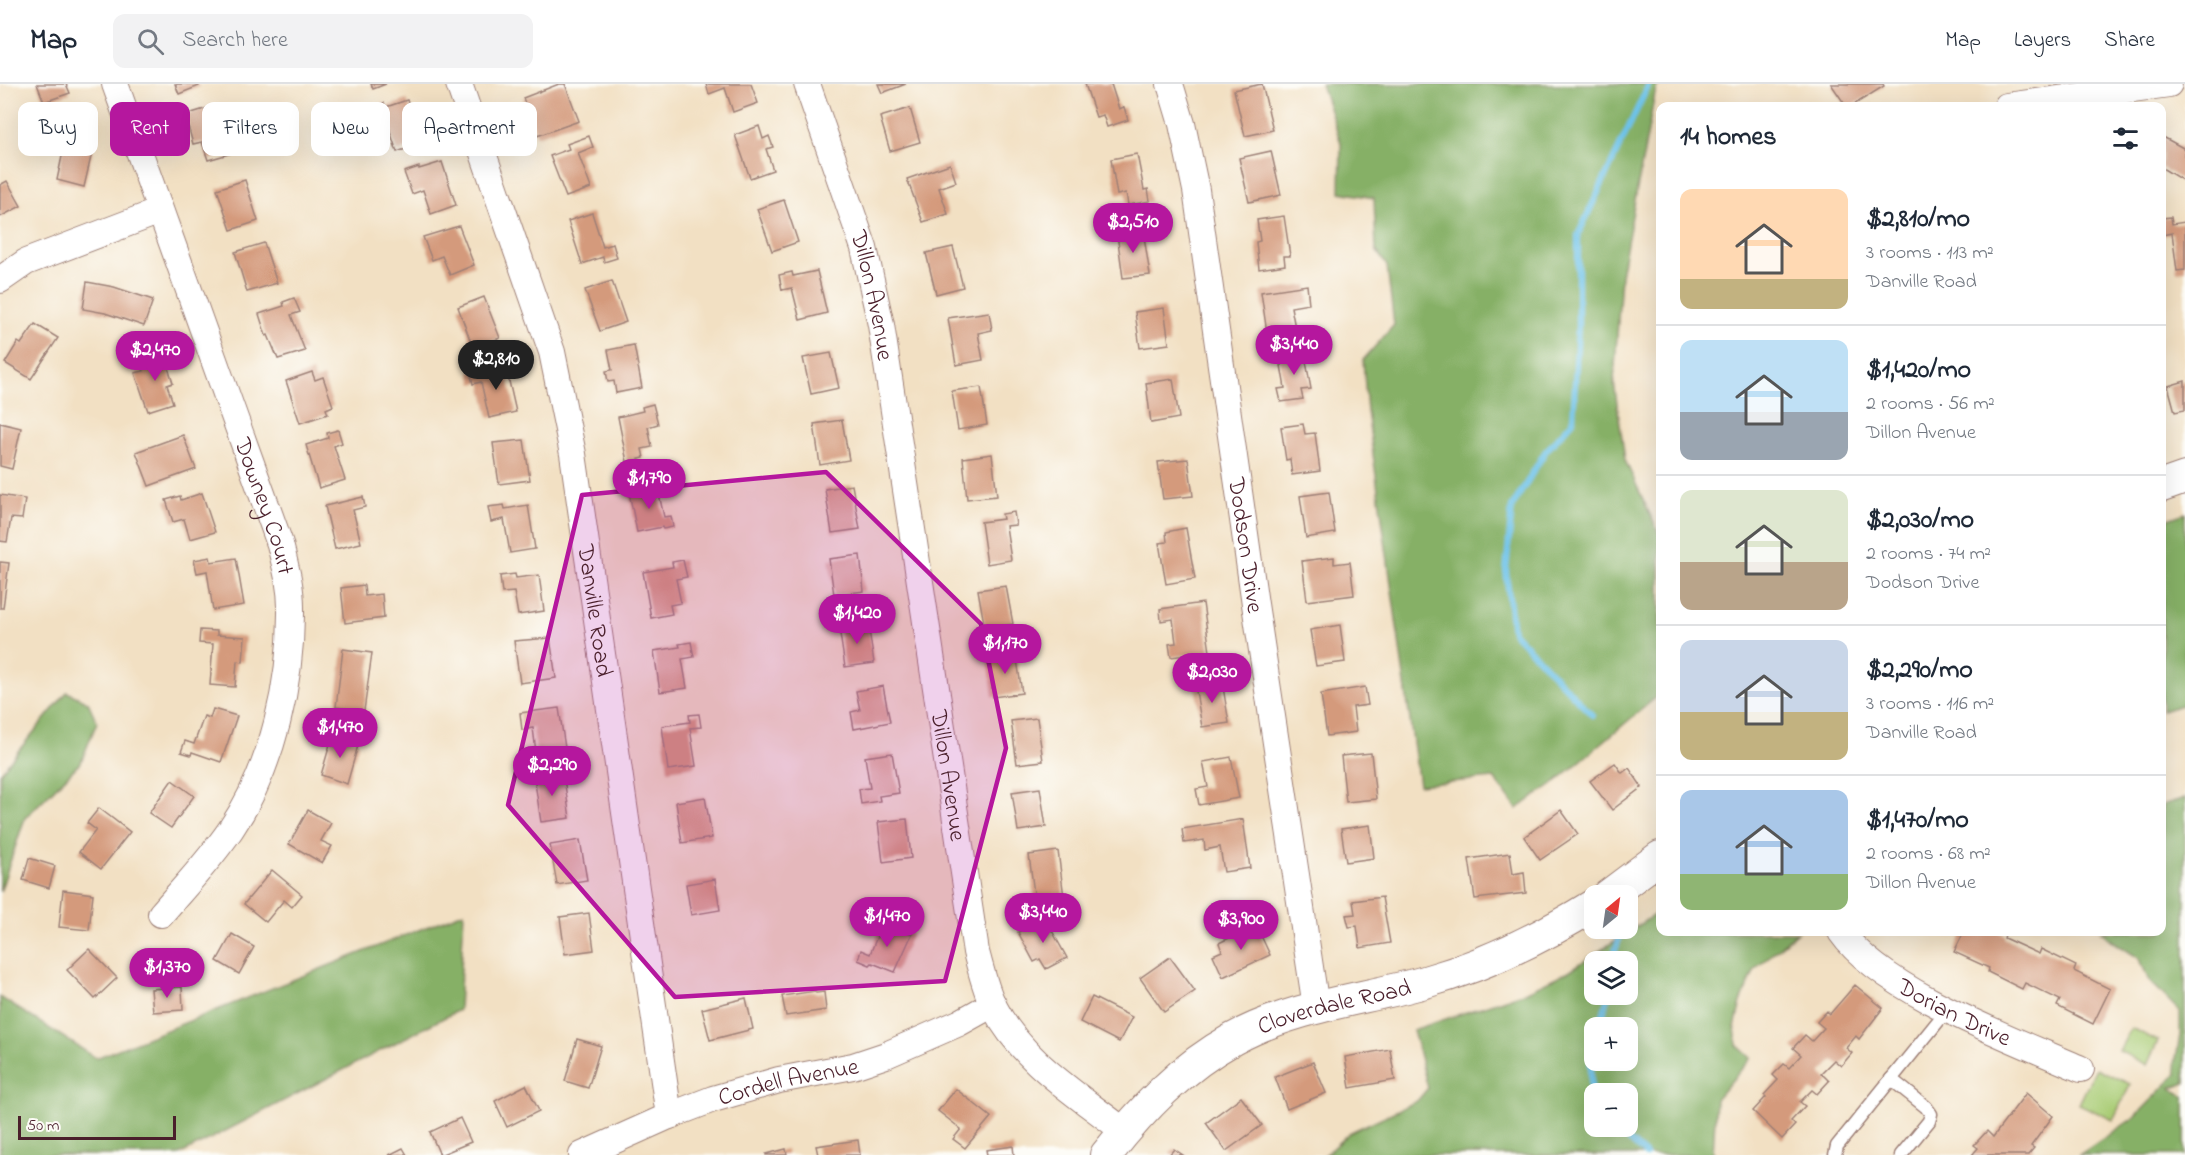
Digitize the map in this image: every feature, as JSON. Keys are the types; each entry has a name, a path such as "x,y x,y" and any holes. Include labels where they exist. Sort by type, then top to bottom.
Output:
{"street":[{"name":"Downey Court","path":"115,84 280,544 288,573 291,606 281,708 272,740 251,793 217,847 161,914"},
{"name":"Danville Road","path":"459,84 542,320 560,387 573,454 669,1116"},
{"name":"Dillon Avenue","path":"807,84 864,248 873,283 976,952 993,1004 1016,1041 1115,1143"},
{"name":"Dodson Drive","path":"1170,84 1182,124 1196,190 1316,1007"},
{"path":"2036,102 2169,84"},
{"path":"0,280 26,262 160,211"},
{"path":"2166,485 2185,478"},
{"path":"1623,885 1656,860"},
{"name":"Cloverdale Road","path":"1115,1143 1162,1091 1200,1060 1234,1039 1277,1019 1316,1007 1454,973 1504,954 1561,926 1584,911"},
{"name":"Dorian Drive","path":"1844,936 1882,971 1948,1010 2081,1070"},
{"name":"Cordell Avenue","path":"582,1155 713,1099 779,1080 853,1066 886,1055 959,1023 993,1004"}],"lane":[{"path":"1835,1155 1837,1146 1948,1010"},
{"path":"1891,1079 1926,1107 1931,1114 1929,1121 1900,1155"}],"highlighted area":[{"path":"826,472 981,624 1006,748 945,981 675,997 508,805 582,495"}],"green space":[{"path":"1321,84 1660,84 1656,88 1621,275 1614,382 1625,460 1656,527 1656,697 1558,780 1517,809 1494,778 1419,785 1367,411 1363,360 1394,325 1387,266 1376,250 1374,198 1340,192 1341,143"},
{"path":"2185,513 2185,704 2166,710 2166,520"},
{"path":"67,692 88,702 97,722 81,762 25,818 0,892 0,773"},
{"path":"2185,798 2185,1082 2171,1088 2185,1097 2185,1155 2079,1155 2135,1117 2177,1074 2175,1064 2180,1035 2180,1012 2148,979 2140,959 2106,936 2166,936 2166,804"},
{"path":"464,912 459,1010 179,1155 0,1155 0,997 96,1058"},
{"path":"1656,914 1656,936 1792,936 1755,969 1741,1002 1735,1027 1737,1045 1751,1058 1716,1099 1713,1155 1325,1155 1349,1133 1417,1101 1428,1088 1413,1030 1523,993 1569,971 1584,961 1584,1005 1638,1005 1638,951 1599,951 1618,939 1638,939 1638,926"},
{"path":"2131,1028 2158,1041 2147,1065 2119,1051"},
{"path":"2096,1068 2130,1084 2113,1120 2079,1104"}],"building":[{"path":"37,84 66,84 70,93 44,102"},
{"path":"175,84 199,84 199,86 179,94"},
{"path":"371,84 386,84 373,89"},
{"path":"559,84 565,84 579,121 537,136 537,102 524,102 523,98"},
{"path":"706,84 751,84 758,103 733,112 725,88 709,94"},
{"path":"878,84 906,84 882,93"},
{"path":"1085,84 1111,84 1119,109 1124,107 1128,120 1107,127 1103,115 1096,117"},
{"path":"1262,84 1273,130 1245,136 1234,90"},
{"path":"1831,84 1883,84 1884,86 1858,102 1843,102"},
{"path":"407,100 408,102 402,102 402,150 397,152 390,131 390,106"},
{"path":"910,108 920,142 890,151 880,117"},
{"path":"202,110 202,142 193,144 190,133 190,113"},
{"path":"759,126 763,139 769,136 773,147 766,149 773,170 750,178 735,135"},
{"path":"589,136 593,147 578,153 591,188 566,197 550,156 569,149 567,144"},
{"path":"2166,139 2185,149 2185,182 2166,170"},
{"path":"1271,151 1281,195 1249,202 1239,158"},
{"path":"1137,154 1144,190 1148,189 1150,201 1128,205 1126,193 1117,195 1111,159"},
{"path":"62,156 91,156 84,187 57,180"},
{"path":"207,156 222,156 208,160"},
{"path":"442,162 456,205 431,214 423,190 412,194 404,172"},
{"path":"950,164 956,182 939,188 948,214 923,222 907,179"},
{"path":"245,180 258,221 231,230 217,189"},
{"path":"7,181 21,206 0,217 0,185"},
{"path":"784,200 798,242 772,251 757,209"},
{"path":"592,213 603,247 613,244 617,258 604,262 603,257 582,264 568,221"},
{"path":"1284,216 1290,256 1284,256 1285,265 1259,269 1256,242 1260,241 1257,220"},
{"path":"2171,217 2172,224 2185,222 2185,270 2177,271 2172,233 2166,234 2166,218"},
{"path":"459,226 474,265 450,275 442,256 432,260 423,237"},
{"path":"1143,230 1150,275 1123,278 1117,234"},
{"path":"264,243 277,283 247,292 235,252"},
{"path":"953,247 963,287 936,294 926,253"},
{"path":"817,271 827,313 800,320 792,288 782,290 779,275 792,272 793,276"},
{"path":"612,281 626,322 600,331 585,290"},
{"path":"87,282 114,287 153,300 144,326 105,313 83,309"},
{"path":"1307,285 1309,304 1291,307 1295,328 1267,333 1261,292"},
{"path":"484,297 500,338 473,348 458,307"},
{"path":"294,298 300,312 291,315 305,351 278,359 268,335 266,336 259,314 284,306 283,302"},
{"path":"1164,308 1169,344 1140,348 1135,312"},
{"path":"989,312 992,330 978,333 983,360 956,365 948,318"},
{"path":"35,324 58,338 31,379 5,363 18,342 21,344"},
{"path":"634,345 642,388 616,393 614,381 608,382 606,371 612,370 608,350"},
{"path":"1304,350 1311,389 1301,390 1303,399 1281,402 1278,389 1285,388 1279,354"},
{"path":"163,352 173,383 167,385 173,403 148,411 135,373 144,371 140,359"},
{"path":"831,353 839,388 811,394 803,358"},
{"path":"485,368 486,372 506,368 516,412 489,418 481,382 473,384 470,372"},
{"path":"312,372 315,380 323,377 333,406 326,409 328,414 300,423 286,381"},
{"path":"1173,379 1179,418 1151,423 1146,383"},
{"path":"2185,381 2185,410 2175,412 2168,386"},
{"path":"981,387 987,425 958,430 952,391"},
{"path":"653,404 658,424 648,427 652,447 642,449 644,458 627,462 618,417 643,411 642,407"},
{"path":"842,420 849,460 820,465 814,424"},
{"path":"0,423 21,428 12,469 0,466"},
{"path":"1303,424 1305,434 1315,433 1320,471 1292,475 1290,459 1286,460 1281,427"},
{"path":"338,430 342,443 334,446 345,480 319,488 306,445 328,438 327,433"},
{"path":"183,435 196,469 149,486 136,452"},
{"path":"524,440 530,480 499,484 493,443"},
{"path":"992,454 997,496 967,499 963,458"},
{"path":"1188,459 1193,496 1163,499 1158,462"},
{"path":"657,485 664,517 671,516 673,527 637,532 629,492"},
{"path":"852,485 860,529 832,533 825,489"},
{"path":"1329,492 1335,533 1306,538 1300,496"},
{"path":"202,493 215,532 190,539 184,519 173,522 166,500 180,496 181,500"},
{"path":"0,495 25,499 22,519 11,518 7,542 0,541"},
{"path":"363,497 365,507 353,510 361,543 335,549 325,506"},
{"path":"504,505 505,509 528,505 535,549 510,553 504,519 491,522 488,507"},
{"path":"1014,512 1016,525 1006,526 1011,560 987,564 981,522 1003,519 1002,514"},
{"path":"1186,528 1195,579 1166,584 1159,543 1167,542 1166,532"},
{"path":"860,555 864,591 834,595 829,559"},
{"path":"210,557 211,562 236,558 244,605 213,610 207,571 197,573 194,560"},
{"path":"1334,557 1334,564 1350,562 1354,595 1307,601 1302,561"},
{"path":"683,560 687,577 676,579 681,603 670,605 672,614 651,618 643,572 673,567 672,562"},
{"path":"0,562 9,563 3,608 0,608"},
{"path":"515,574 516,578 539,575 544,611 518,615 514,592 502,593 500,576"},
{"path":"364,585 365,596 382,594 384,618 345,623 341,588"},
{"path":"1006,586 1013,624 985,629 978,590"},
{"path":"1203,603 1210,652 1171,657 1169,644 1176,643 1173,619 1161,621 1160,609"},
{"path":"868,623 874,663 845,667 839,627"},
{"path":"1340,625 1345,662 1316,666 1310,630"},
{"path":"200,630 217,631 217,635 245,637 243,662 237,661 235,687 210,685 213,644 199,643"},
{"path":"550,638 556,678 520,683 514,641"},
{"path":"691,642 694,657 682,659 687,688 660,692 654,651 680,647 679,644"},
{"path":"343,649 372,653 364,711 336,707"},
{"path":"1016,653 1022,693 993,697 988,657"},
{"path":"1222,681 1229,723 1202,727 1195,685"},
{"path":"883,686 890,722 854,729 851,712 860,710 856,691"},
{"path":"1365,687 1368,705 1353,707 1356,732 1327,736 1321,694"},
{"path":"559,708 565,748 536,752 533,728 522,730 520,713"},
{"path":"213,709 237,716 221,762 192,752 191,755 181,752 185,741 194,744 204,716 210,718"},
{"path":"699,714 701,727 690,728 696,766 668,770 662,726 690,722 689,715"},
{"path":"1037,718 1043,761 1017,764 1011,721"},
{"path":"333,734 359,742 347,784 321,775"},
{"path":"892,753 899,793 879,796 880,801 861,804 859,789 870,788 865,757"},
{"path":"1371,753 1376,799 1346,802 1341,756"},
{"path":"1231,757 1239,798 1199,805 1196,789 1208,787 1203,762"},
{"path":"1615,763 1622,773 1629,768 1642,787 1612,810 1590,781"},
{"path":"563,772 570,818 541,822 534,776"},
{"path":"172,780 194,796 171,828 149,813"},
{"path":"1040,788 1046,827 1018,831 1012,792"},
{"path":"705,797 712,838 682,843 676,802"},
{"path":"99,808 130,832 101,869 79,852 96,830 87,823"},
{"path":"308,810 331,823 321,841 332,846 322,863 289,844"},
{"path":"1561,810 1578,834 1540,860 1524,837"},
{"path":"907,819 911,858 883,862 878,822"},
{"path":"1243,819 1250,868 1224,872 1220,847 1205,850 1204,840 1184,843 1182,829"},
{"path":"1370,825 1374,858 1346,862 1341,829"},
{"path":"580,840 587,880 557,885 550,845"},
{"path":"1058,851 1064,897 1035,901 1029,855"},
{"path":"1510,853 1513,874 1524,872 1526,893 1475,899 1469,859"},
{"path":"29,858 55,866 49,888 23,880"},
{"path":"272,870 302,895 292,907 284,900 266,922 244,904"},
{"path":"715,879 720,910 691,915 686,884"},
{"path":"63,890 93,894 89,930 59,927"},
{"path":"1382,897 1390,943 1360,948 1357,926 1349,927 1346,915 1355,914 1353,901"},
{"path":"589,913 594,950 565,954 560,917"},
{"path":"1045,918 1067,958 1046,969 1040,959 1034,962 1018,932"},
{"path":"883,922 912,934 895,972 858,960 861,950 870,954"},
{"path":"1256,925 1270,955 1223,977 1213,955 1222,951 1219,943"},
{"path":"232,934 254,947 239,974 217,961"},
{"path":"1962,936 2005,936 2004,938 2039,954 2041,949 2076,966 2074,971 2110,989 2093,1024 2057,1006 2060,1000 2025,983 2022,989 1988,972 1989,968 1954,952"},
{"path":"89,949 117,978 95,999 67,970"},
{"path":"1170,957 1195,991 1164,1012 1140,978"},
{"path":"1855,985 1883,1008 1859,1039 1856,1036 1846,1048 1852,1053 1841,1066 1834,1060 1821,1073 1829,1081 1817,1094 1812,1090 1800,1102 1805,1106 1791,1121 1795,1125 1782,1139 1753,1111 1778,1080 1773,1075 1784,1064 1789,1068 1801,1055 1793,1048 1805,1035 1812,1041 1824,1028 1817,1022 1827,1011 1830,1014"},
{"path":"182,987 183,1010 153,1012 151,989"},
{"path":"815,991 816,993 824,992 826,1010 786,1016 782,996"},
{"path":"1092,997 1132,1017 1119,1042 1080,1022"},
{"path":"746,998 753,1029 710,1040 702,1009"},
{"path":"577,1039 601,1046 588,1088 565,1081"},
{"path":"1390,1049 1395,1080 1350,1088 1345,1057"},
{"path":"1313,1062 1326,1093 1287,1109 1275,1077"},
{"path":"526,1085 539,1111 507,1127 495,1101"},
{"path":"956,1089 991,1117 965,1148 953,1139 961,1129 938,1111"},
{"path":"2026,1093 2053,1116 2031,1146 2034,1148 2028,1155 1972,1155 1978,1148 1974,1145 1987,1131 1993,1137"},
{"path":"1241,1097 1262,1125 1226,1151 1206,1123"},
{"path":"460,1118 471,1142 440,1155 430,1132"},
{"path":"858,1140 860,1155 818,1155 816,1146"},
{"path":"1013,1146 1014,1155 987,1155 986,1150"},
{"path":"403,1148 407,1155 389,1155"},
{"path":"786,1149 787,1155 766,1155 766,1154"},
{"path":"1174,1149 1183,1155 1169,1155"}],"waterway":[{"path":"1592,715 1513,632 1506,571 1512,507 1545,452 1573,421 1578,326 1578,235 1649,84"},
{"path":"1615,951 1619,939"},
{"path":"1602,1017 1606,1005"},
{"path":"1591,1071 1591,1083"},
{"path":"1625,1137 1646,1155"}]}
